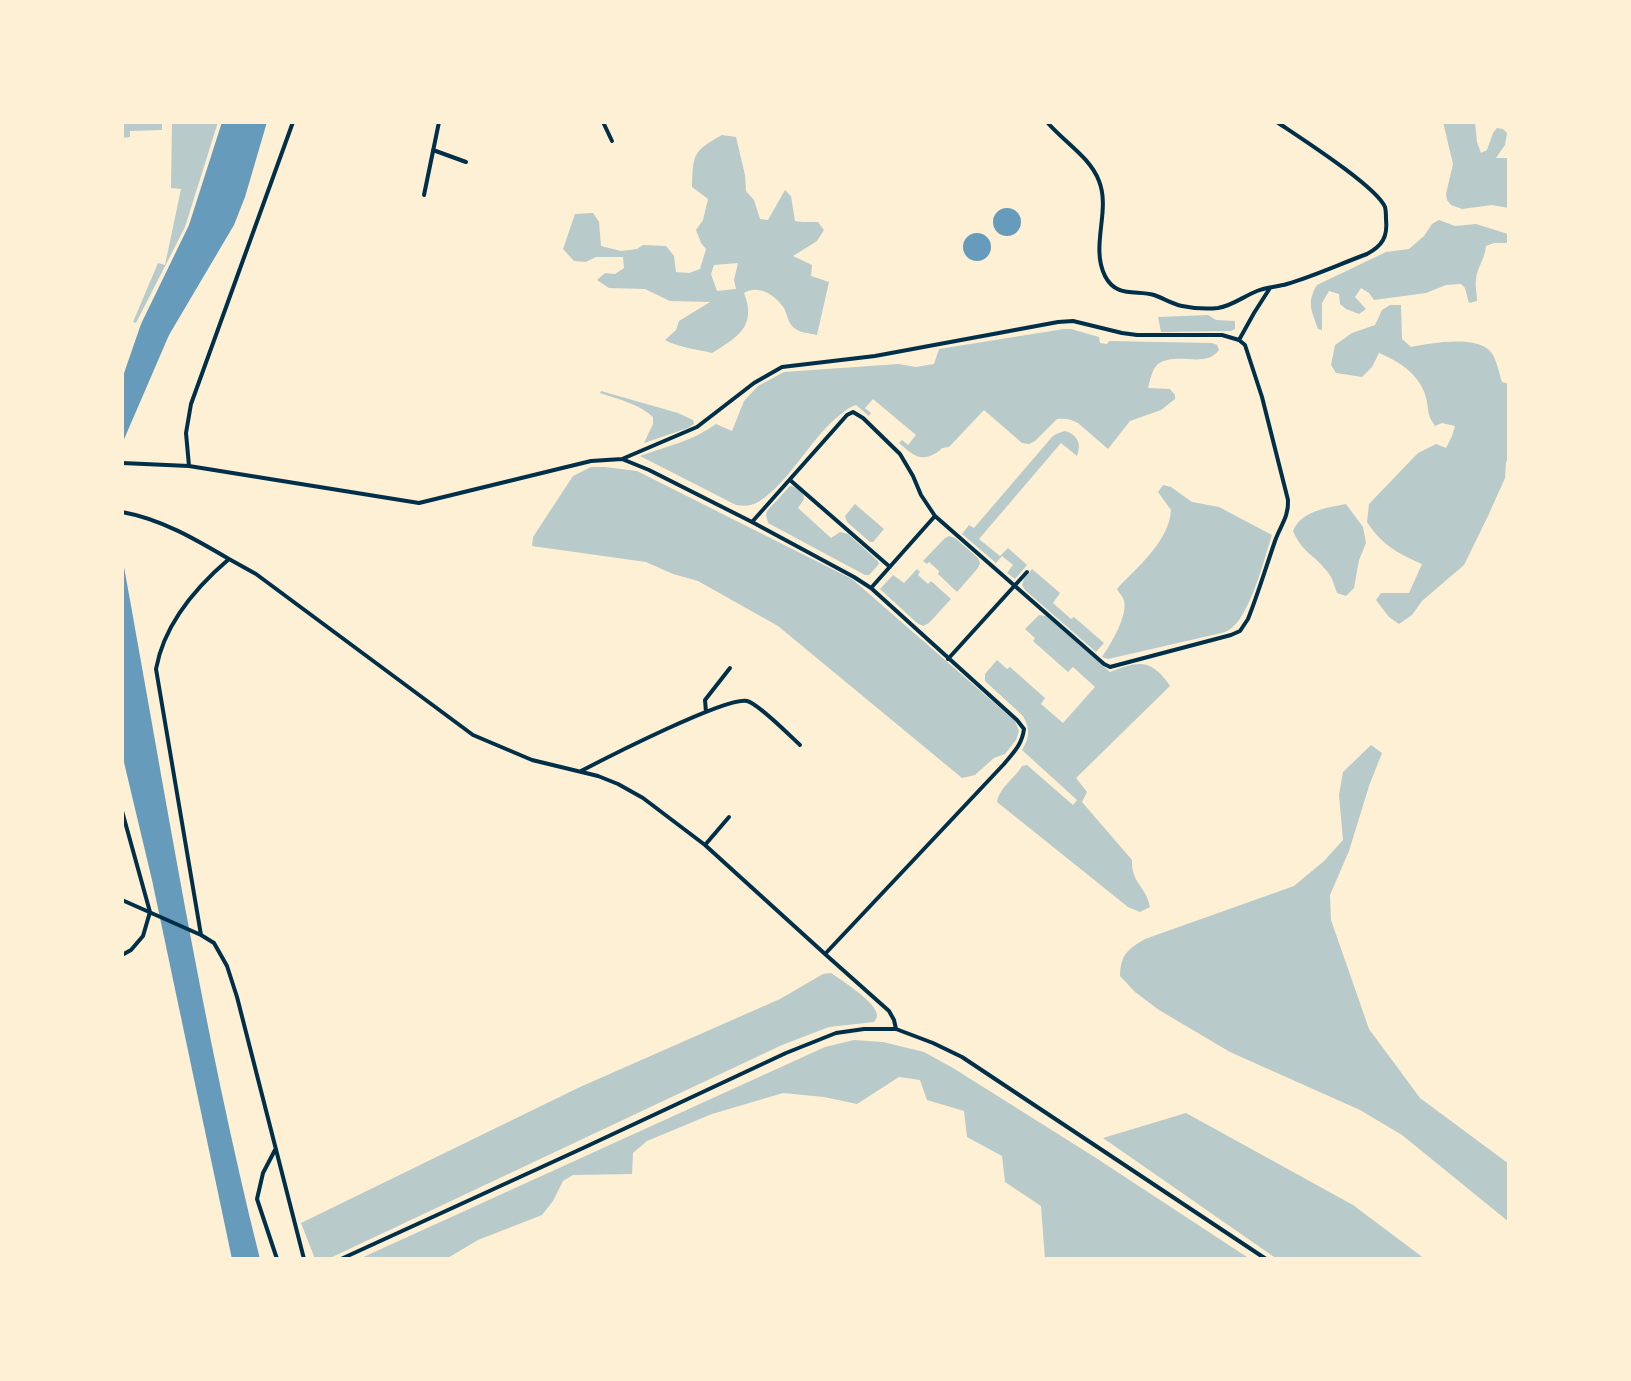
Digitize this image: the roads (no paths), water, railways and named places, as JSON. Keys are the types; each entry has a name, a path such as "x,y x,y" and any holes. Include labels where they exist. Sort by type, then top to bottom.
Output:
{"street":[{"path":"189,466 186,433 191,404 293,122"},
{"path":"424,195 439,122"},
{"path":"603,122 612,141"},
{"path":"1047,122 1087,162 1100,183 1103,199 1100,261 1110,283 1121,291 1154,295 1182,306 1217,308 1259,290 1285,285 1367,254 1378,247 1385,237 1385,206 1373,193 1277,122"},
{"path":"433,150 466,162"},
{"path":"1239,340 1270,288"},
{"path":"122,463 189,466 419,503 591,461 622,459 697,427 754,383 782,367 875,356 1073,321 1137,335 1222,335 1245,345 1262,397 1289,509 1248,619 1240,631 1110,667 935,516 900,454 853,412 752,522"},
{"path":"622,459 752,522 871,588 1024,729 1018,747 1004,764 825,954"},
{"path":"790,480 890,567"},
{"path":"122,512 171,527 256,574 473,735 532,760 598,776 643,798 705,845 889,1011 896,1029"},
{"path":"871,588 935,516"},
{"path":"201,935 156,669 166,633 209,576 229,559"},
{"path":"948,659 1027,572"},
{"path":"706,712 705,700 730,668"},
{"path":"579,772 706,712 723,705 749,701 800,745"},
{"path":"122,811 150,912 143,936 122,955"},
{"path":"705,845 729,817"},
{"path":"122,900 214,943 227,966 304,1259"},
{"path":"341,1259 786,1053 836,1033 864,1029 896,1029 962,1057 1266,1259"},
{"path":"276,1148 263,1173 257,1199 277,1259"}],"water":[{"path":"222,122 267,122 234,225 169,335 122,444 122,379 141,324 189,225"},
{"path":"1007,208 1017,212 1021,222 1017,232 1007,236 997,232 993,222 997,212"},
{"path":"977,233 987,237 991,247 987,257 977,261 967,257 963,247 967,237"},
{"path":"122,556 202,997 260,1259 232,1259 152,880 122,754"}]}
